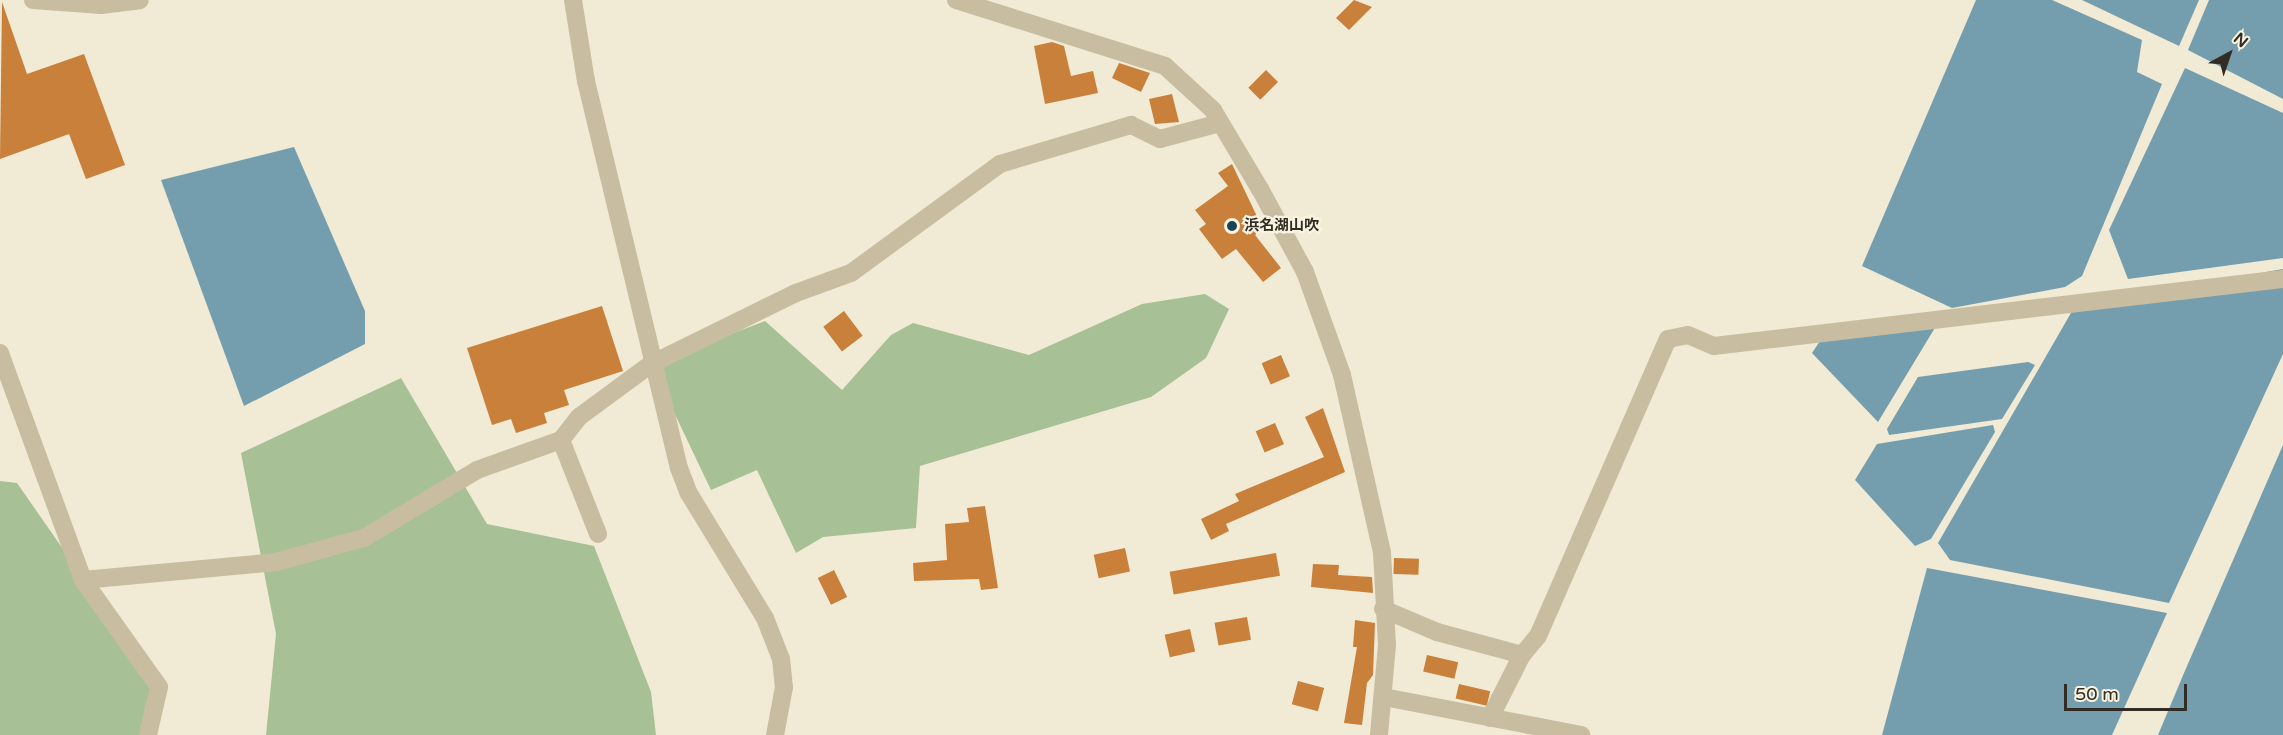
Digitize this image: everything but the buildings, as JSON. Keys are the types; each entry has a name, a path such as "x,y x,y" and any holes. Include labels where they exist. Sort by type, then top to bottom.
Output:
{"street":[{"path":"33,0 101,3 140,0"},
{"path":"573,0 651,364 688,492 765,618 781,658 784,687 775,735"},
{"path":"956,0 1165,66 1197,92 1220,123 1305,272 1342,375 1382,552 1384,697 1379,735"},
{"path":"83,580 276,562 326,552 364,538 477,470 561,440 579,417 651,364 837,274 851,273 1000,164 1131,125 1160,139 1220,123"},
{"path":"1490,718 1522,655 1538,636 1668,339 1688,335 1714,346 2283,279"},
{"path":"0,353 83,580 159,687 148,735"},
{"path":"561,440 598,534"},
{"path":"1383,609 1437,632 1522,655"},
{"path":"1384,697 1581,735"}],"green space":[{"path":"1205,294 1229,309 1206,358 1151,397 920,466 916,528 823,537 796,553 757,470 711,490 651,364 765,321 842,390 891,335 913,323 1029,355 1142,304"},
{"path":"401,378 487,524 594,546 651,692 656,735 266,735 276,634 241,453"},
{"path":"0,481 17,483 159,687 143,735 0,735"}],"water":[{"path":"1976,0 2052,0 2142,40 2137,72 2162,84 2082,276 2065,287 1952,308 1862,266"},
{"path":"2082,0 2199,0 2179,46"},
{"path":"2209,0 2283,0 2283,99 2188,50"},
{"path":"2185,68 2283,113 2283,258 2128,279 2109,230"},
{"path":"294,147 365,311 365,344 244,406 161,180"},
{"path":"2283,269 2283,354 2169,603 1950,560 1938,543 2075,306"},
{"path":"1936,326 1878,422 1812,353 1820,341"},
{"path":"2028,362 2035,365 2002,419 1889,435 1887,429 1918,377"},
{"path":"1993,425 1995,432 1931,539 1915,546 1855,480 1877,444"},
{"path":"2283,445 2283,735 2158,735 2184,673"},
{"path":"1927,568 2167,613 2112,735 1882,735"}],"place":[{"name":"浜名湖山吹","path":"1232,226"}]}
